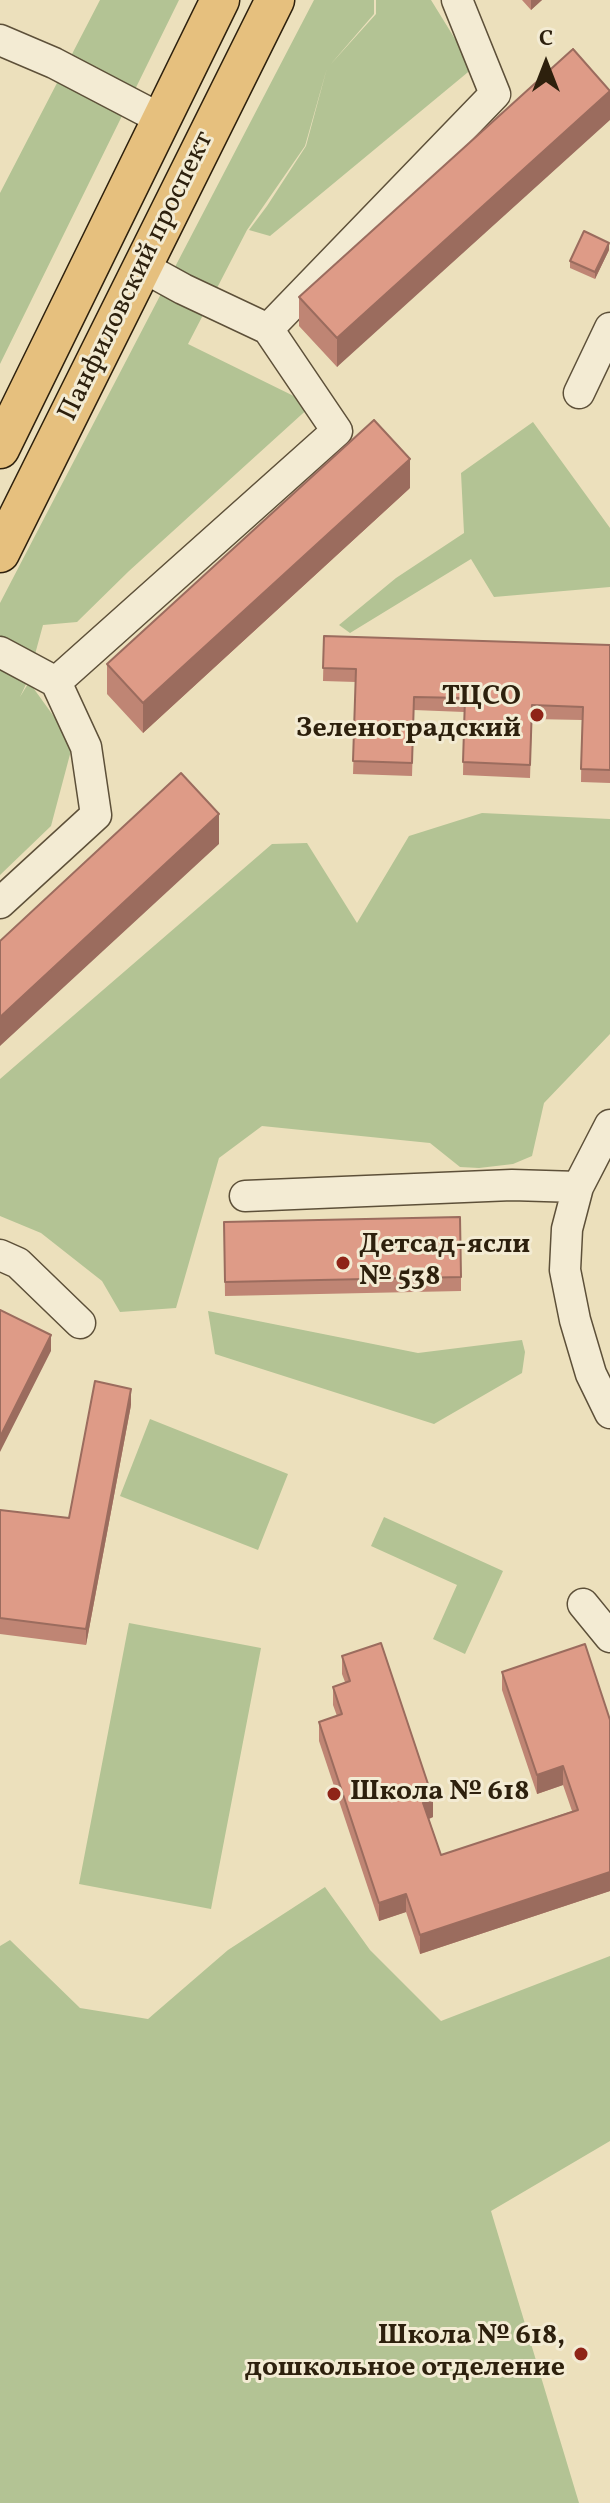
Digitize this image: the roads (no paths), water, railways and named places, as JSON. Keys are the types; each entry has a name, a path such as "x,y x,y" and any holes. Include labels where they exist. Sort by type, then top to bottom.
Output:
{"main road":[{"name":"Панфиловский проспект","path":"0,449 220,0"},
{"name":"Панфиловский проспект","path":"0,553 275,0"}],"street":[{"path":"268,329 495,94 457,0"},
{"path":"0,40 54,63 161,119"},
{"path":"56,682 337,431 268,329 143,267"},
{"path":"579,393 610,328"},
{"path":"0,652 56,682 86,747 96,815 0,903"},
{"path":"610,1125 578,1187 567,1229 565,1270 575,1320 591,1374 610,1413"},
{"path":"245,1196 512,1185 578,1187"},
{"path":"0,1255 18,1263 80,1323"},
{"path":"583,1604 610,1637"}],"place":[{"name":"ТЦСО Зеленоградский","path":"537,715"},
{"name":"Детсад-ясли № 538","path":"343,1263"},
{"name":"Школа № 618","path":"334,1794"},
{"name":"Школа № 618, дошкольное отделение","path":"581,2354"}]}
